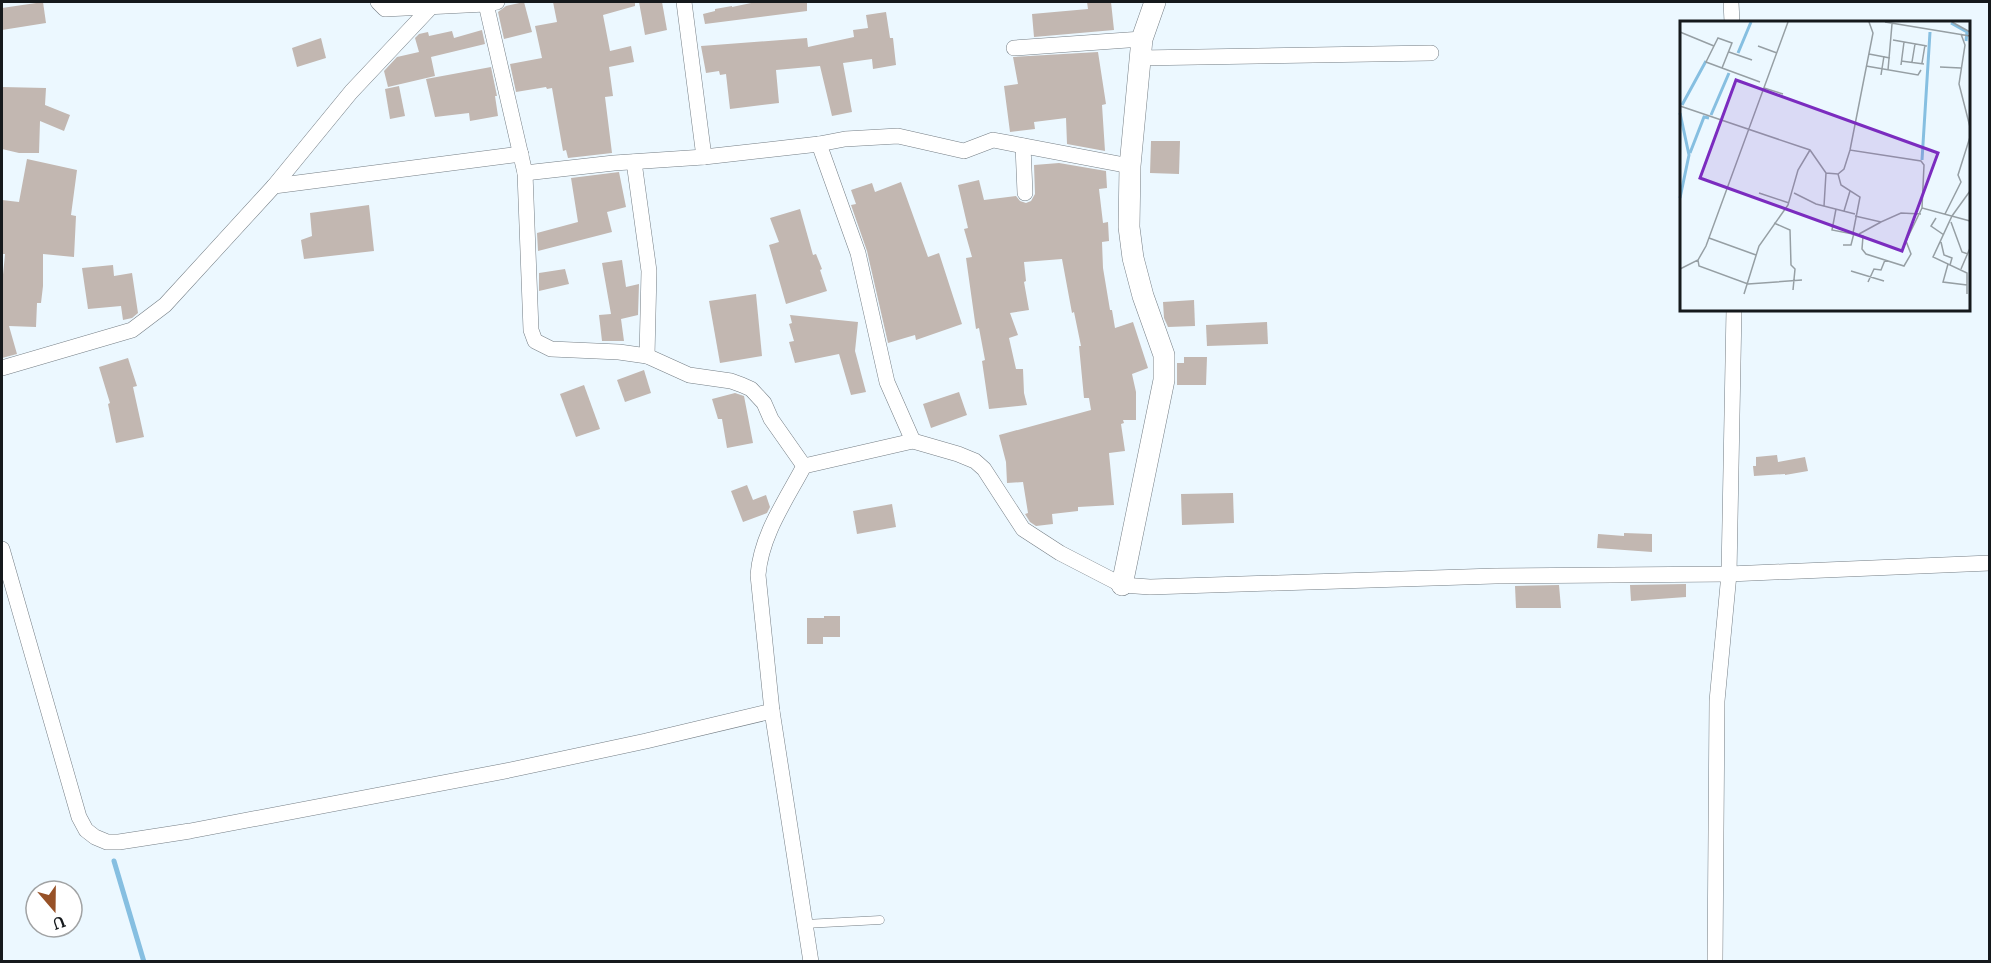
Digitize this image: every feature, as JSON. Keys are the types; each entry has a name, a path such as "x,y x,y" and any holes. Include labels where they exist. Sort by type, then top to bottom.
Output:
{"street":[{"path":"378,2 385,9 482,3 525,173 531,330 535,340 551,349 619,352 647,356 689,375 731,381 751,389 764,403 771,420 804,466"},
{"path":"684,2 704,157"},
{"path":"1122,585 1164,380 1164,355 1143,296 1133,258 1129,227 1130,165 1141,48 1155,2"},
{"path":"1731,2 1732,21"},
{"path":"2,368 132,330 165,305 274,186 351,92 430,8"},
{"path":"1014,48 1431,53"},
{"path":"525,173 704,157 845,139 898,136 964,150 993,140 1130,165"},
{"path":"819,144 858,253 887,382 913,441"},
{"path":"1023,146 1024,192"},
{"path":"274,186 521,154"},
{"path":"634,162 649,271 647,356"},
{"path":"1715,962 1717,701 1730,574 1734,310"},
{"path":"811,962 772,711 758,575 759,563 769,532 804,466 913,441 975,461 984,470 1023,529 1060,553 1122,585 1150,587 1495,576 1730,574 1989,563"},
{"path":"2,549 79,817 86,830 107,842 190,831 510,770 772,711"}],"lane":[{"path":"805,924 880,920"}],"building":[{"path":"43,2 46,23 2,30 2,8"},
{"path":"524,2 532,32 504,39 498,12 506,6"},
{"path":"553,2 635,2 635,6 603,15 610,51 631,46 634,62 609,67 613,96 605,97 612,153 568,158 566,150 563,151 552,88 516,92 510,64 542,58 535,26 557,22"},
{"path":"639,2 662,2 667,30 645,35"},
{"path":"756,2 807,2 807,11 705,24 703,14 715,11 715,9"},
{"path":"1087,2 1111,2 1114,30 1034,37 1032,14 1088,9"},
{"path":"886,12 890,38 893,38 896,65 873,69 872,59 843,63 852,112 832,116 820,66 776,70 779,103 730,109 726,74 720,75 719,71 706,73 701,46 807,38 808,47 854,37 853,30 868,28 866,15"},
{"path":"482,30 485,44 431,57 435,76 388,87 384,71 397,57 419,52 415,38 419,34 428,32 429,36 452,31 454,38"},
{"path":"321,38 326,58 297,67 292,48"},
{"path":"1098,52 1106,104 1102,105 1105,151 1067,144 1066,118 1034,122 1035,129 1010,132 1004,86 1018,84 1013,57"},
{"path":"491,67 497,96 495,96 498,116 470,121 469,113 435,117 426,79"},
{"path":"399,86 405,116 390,119 385,89"},
{"path":"2,87 46,88 45,105 70,115 64,131 40,121 39,153 19,153 2,149"},
{"path":"1151,141 1180,141 1179,174 1150,173"},
{"path":"27,159 77,170 71,215 76,216 74,257 43,254 43,286 41,303 37,303 36,327 9,326 17,354 2,358 2,285 5,254 2,254 2,200 19,202"},
{"path":"1059,163 1106,171 1107,188 1099,189 1103,223 1108,222 1109,241 1102,242 1103,268 1110,310 1112,310 1115,328 1133,322 1148,368 1132,374 1136,392 1136,420 1123,420 1124,423 1121,424 1125,451 1109,453 1114,505 1078,507 1078,511 1052,514 1053,524 1036,526 1025,514 1028,513 1023,482 1007,483 1006,462 999,435 1091,410 1089,398 1084,398 1079,346 1081,346 1062,259 1024,262 1026,281 1024,282 1029,310 1010,313 1018,335 1009,338 1016,369 1023,369 1027,405 989,409 982,361 985,360 979,328 976,329 966,258 972,257 964,229 968,228 958,185 979,180 984,200 1016,196 1020,201 1026,203 1031,201 1035,194 1034,165"},
{"path":"619,172 626,207 607,212 612,232 538,251 537,233 578,222 571,178"},
{"path":"901,182 928,257 939,253 962,324 916,340 915,335 888,343 867,251 851,205 856,204 851,190 872,183 875,192"},
{"path":"369,205 374,251 304,259 301,240 312,236 310,213"},
{"path":"800,209 813,255 816,254 822,269 820,270 827,291 786,304 769,245 779,242 770,218"},
{"path":"622,260 626,287 639,284 638,315 621,319 624,341 602,341 599,315 611,314 602,263"},
{"path":"113,265 114,276 132,273 138,313 132,318 123,320 121,306 88,309 82,268"},
{"path":"565,269 569,284 539,291 539,273"},
{"path":"756,294 762,356 720,363 709,301"},
{"path":"1194,300 1195,326 1168,327 1164,318 1163,302"},
{"path":"790,315 858,322 855,351 866,392 851,395 839,354 795,363 789,342 794,341 789,324 792,323"},
{"path":"1267,322 1268,344 1207,346 1206,325"},
{"path":"1184,357 1207,357 1206,385 1177,385 1177,363 1184,363"},
{"path":"128,358 137,386 133,387 144,437 116,443 108,404 110,403 99,367"},
{"path":"644,370 651,393 625,402 617,380"},
{"path":"584,385 600,429 576,437 560,394"},
{"path":"959,392 967,415 931,428 923,404"},
{"path":"735,393 744,396 753,443 727,448 722,419 718,419 712,399"},
{"path":"1777,455 1778,462 1805,457 1808,471 1785,475 1754,476 1753,466 1756,466 1756,457"},
{"path":"747,485 753,500 766,495 770,507 767,513 743,522 731,491"},
{"path":"1233,493 1234,523 1182,525 1181,494"},
{"path":"892,504 896,527 857,534 853,511"},
{"path":"1624,533 1652,534 1652,552 1597,548 1598,534 1624,536"},
{"path":"1686,584 1686,597 1631,601 1630,585"},
{"path":"1559,585 1561,608 1516,608 1515,586"},
{"path":"824,616 840,616 840,637 823,637 823,644 807,644 807,618 824,618"}],"waterway":[{"path":"114,861 144,962"}]}
